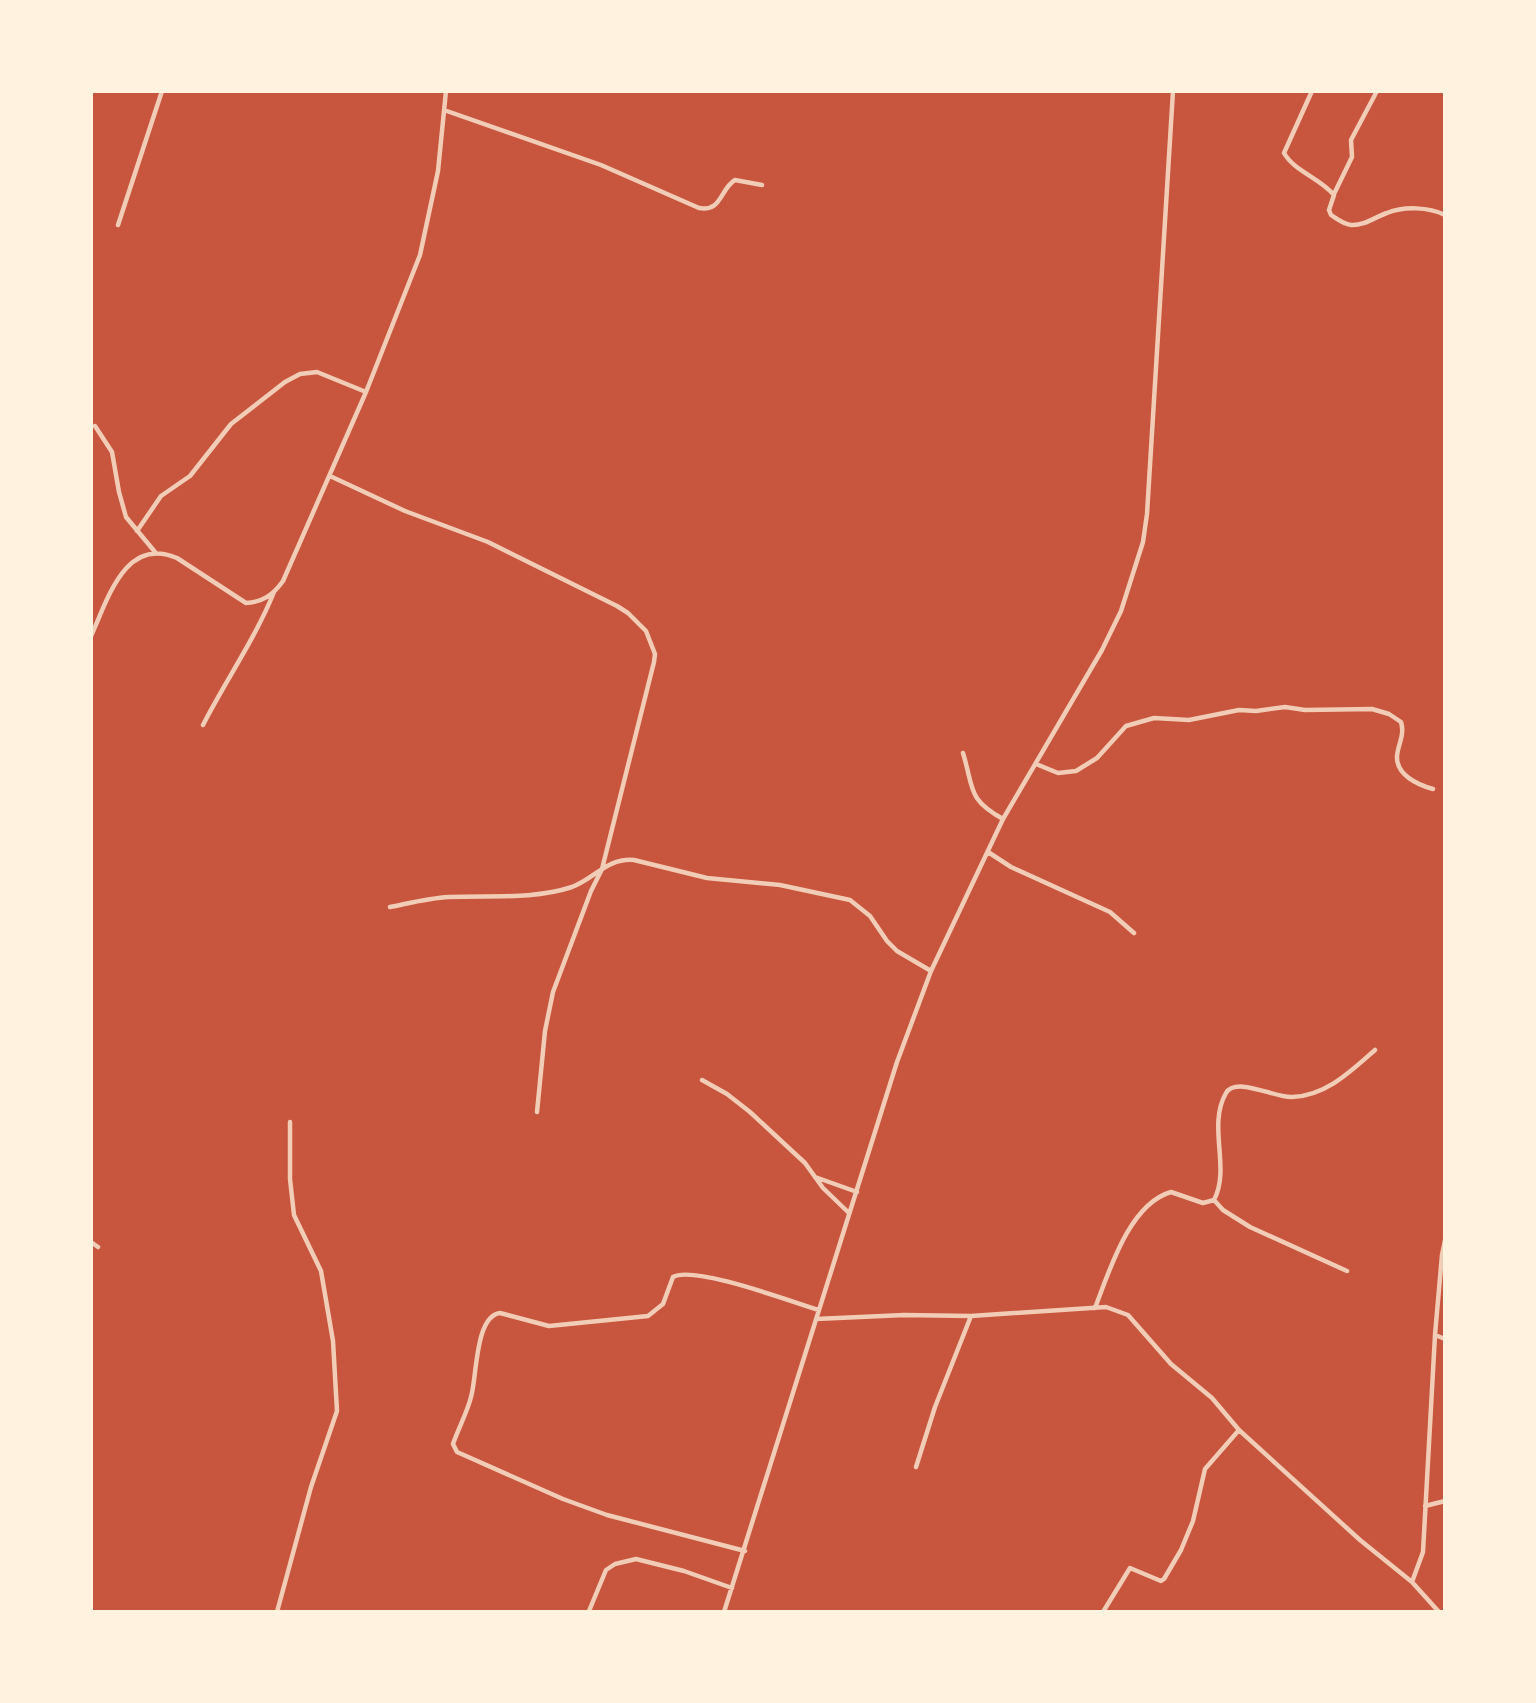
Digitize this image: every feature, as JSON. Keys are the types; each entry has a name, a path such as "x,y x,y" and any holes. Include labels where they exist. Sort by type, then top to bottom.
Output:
{"street":[{"path":"118,225 162,91"},
{"path":"203,725 244,656 286,575 366,392 419,255 433,198 446,91"},
{"path":"724,1612 897,1062 931,971 1003,820 1102,650 1121,611 1143,542 1152,444 1172,91"},
{"path":"1312,91 1284,153 1334,195"},
{"path":"1377,91 1351,140 1352,157 1334,195 1329,210 1331,215 1351,225 1365,223 1400,209 1435,210 1445,215"},
{"path":"444,110 601,165 699,208 712,208 716,205 729,184 735,180 762,185"},
{"path":"137,531 161,496 190,476 231,424 285,382 300,374 317,372 366,392"},
{"path":"95,426 112,452 118,492 126,517 155,552"},
{"path":"330,476 405,511 488,542 628,613 646,631 655,654 602,869 553,992 545,1031 537,1112"},
{"path":"91,636 124,569 135,559 155,552 177,558 246,603 260,601 275,592"},
{"path":"1036,764 1058,773 1076,771 1097,758 1126,726 1154,718 1189,720 1239,710 1256,711 1286,706 1305,710 1372,709 1389,714 1401,722 1401,742 1397,757 1399,767 1418,785 1433,789"},
{"path":"963,753 974,796 986,809 1003,820"},
{"path":"988,852 1012,867 1110,912 1126,923 1134,933"},
{"path":"390,907 446,897 503,897 544,893 583,883 613,862 634,860 707,878 780,885 850,901 870,916 897,951 931,971"},
{"path":"1214,1200 1220,1178 1220,1115 1226,1092 1232,1087 1241,1086 1290,1098 1311,1094 1336,1083 1375,1050"},
{"path":"702,1080 727,1094 750,1112 798,1157 849,1213"},
{"path":"277,1612 311,1487 337,1411 333,1341 321,1271 294,1215 289,1122"},
{"path":"814,1177 857,1192"},
{"path":"1095,1308 1121,1242 1134,1222 1157,1198 1171,1192 1203,1203 1214,1200"},
{"path":"1214,1200 1223,1210 1250,1227 1347,1271"},
{"path":"1412,1582 1423,1552 1435,1335 1445,1240"},
{"path":"91,1242 98,1247"},
{"path":"745,1551 607,1515 563,1499 457,1452 453,1444 471,1397 486,1321 493,1314 500,1312 549,1326 648,1316 663,1304 673,1277 679,1273 751,1289 819,1311"},
{"path":"816,1319 904,1315 971,1316 1106,1307 1128,1315 1171,1364 1212,1398 1240,1430 1360,1540 1412,1582 1439,1612"},
{"path":"916,1467 935,1407 971,1316"},
{"path":"1435,1335 1445,1339"},
{"path":"1102,1612 1130,1568 1161,1581 1164,1579 1181,1550 1193,1521 1205,1469 1240,1430"},
{"path":"1425,1506 1445,1501"},
{"path":"589,1611 606,1570 615,1564 636,1559 684,1571 732,1588"}]}
